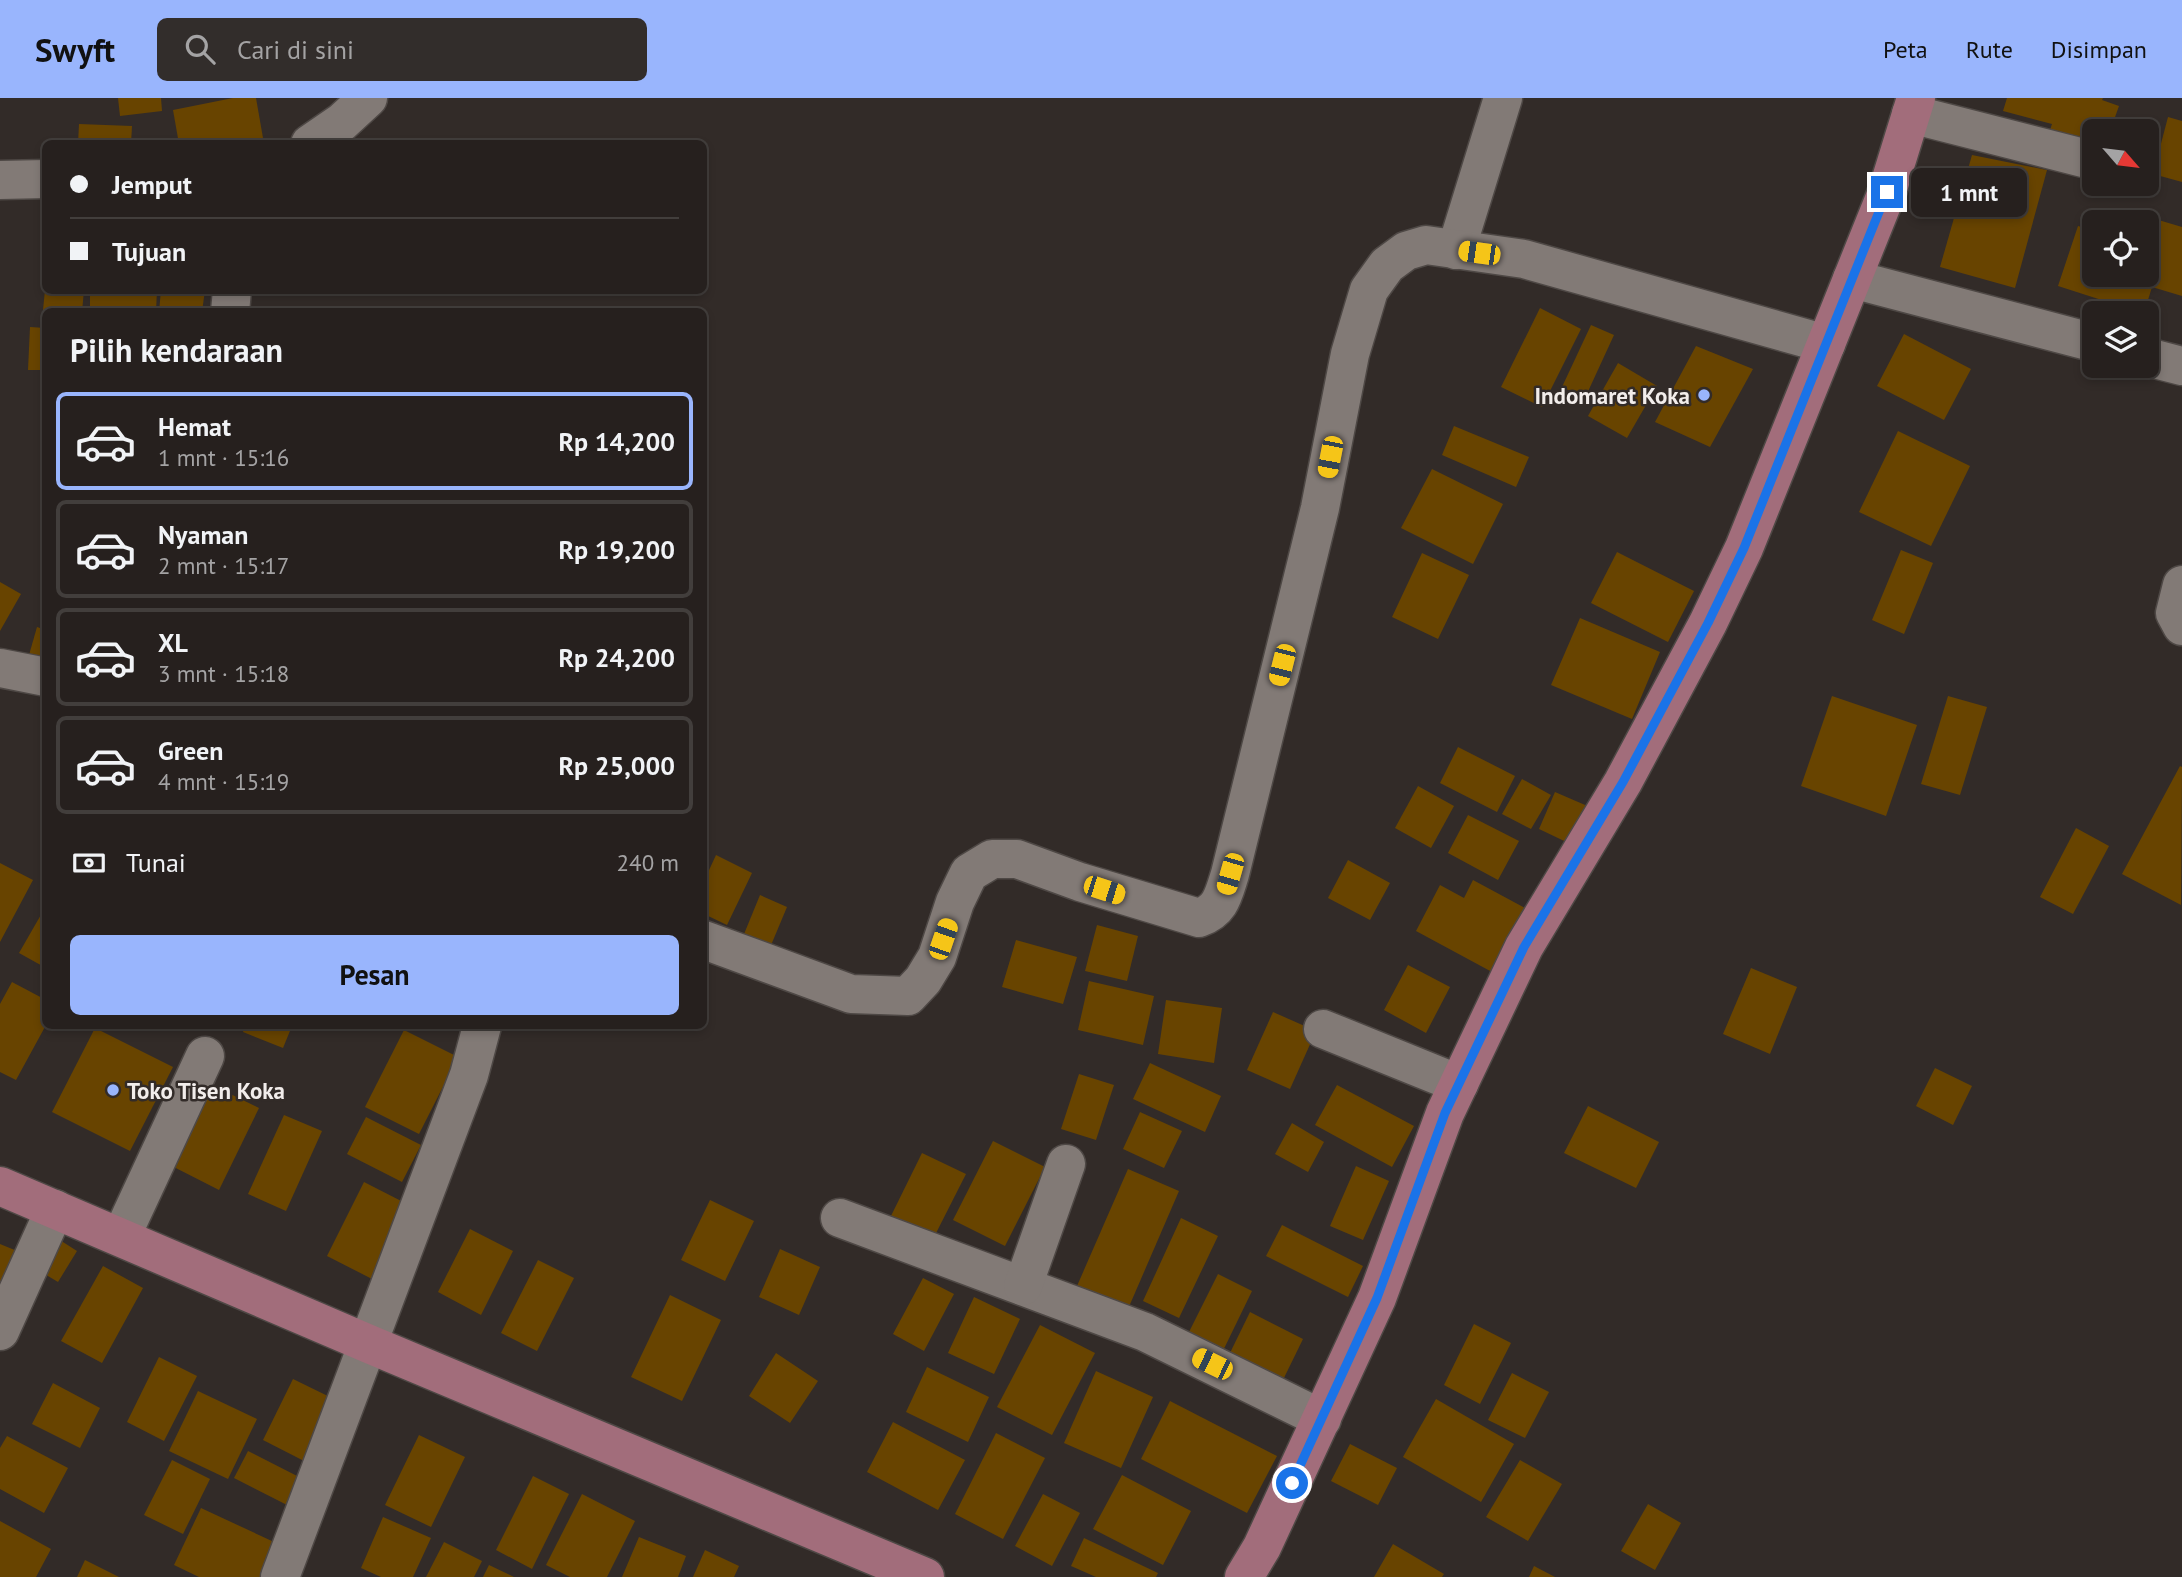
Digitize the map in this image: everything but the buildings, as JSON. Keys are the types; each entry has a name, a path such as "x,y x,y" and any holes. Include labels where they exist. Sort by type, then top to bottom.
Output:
{"main road":[{"path":"1244,1577 1262,1547 1377,1298 1445,1113 1524,947 1623,782 1708,623 1744,548 1887,192 1914,106"},
{"path":"0,1185 369,1344 925,1577"}],"street":[{"path":"316,140 342,122 368,98"},
{"path":"1456,250 1503,98"},
{"path":"1914,106 2082,157"},
{"path":"0,180 42,179"},
{"path":"707,941 851,993 908,996 923,980 937,957 955,902 969,873 992,859 1017,859 1092,886 1199,918 1213,913 1223,896 1237,847 1321,508 1350,354 1369,290 1387,265 1406,251 1426,245 1524,259 1826,344"},
{"path":"1852,279 2082,340"},
{"path":"2159,360 2182,366"},
{"path":"2182,585 2175,613 2182,626"},
{"path":"0,668 42,676"},
{"path":"280,1577 469,1075 481,1029"},
{"path":"1323,1029 1459,1084"},
{"path":"121,1237 205,1056"},
{"path":"1023,1286 1066,1164"},
{"path":"0,1332 55,1209"},
{"path":"840,1218 1145,1332 1322,1419"}],"place":[{"name":"Indomaret Koka","path":"1704,395"},
{"name":"Toko Tisen Koka","path":"113,1090"}],"route":[{"path":"1292,1483 1377,1298 1445,1113 1524,947 1623,782 1708,623 1744,548 1887,192"}]}
